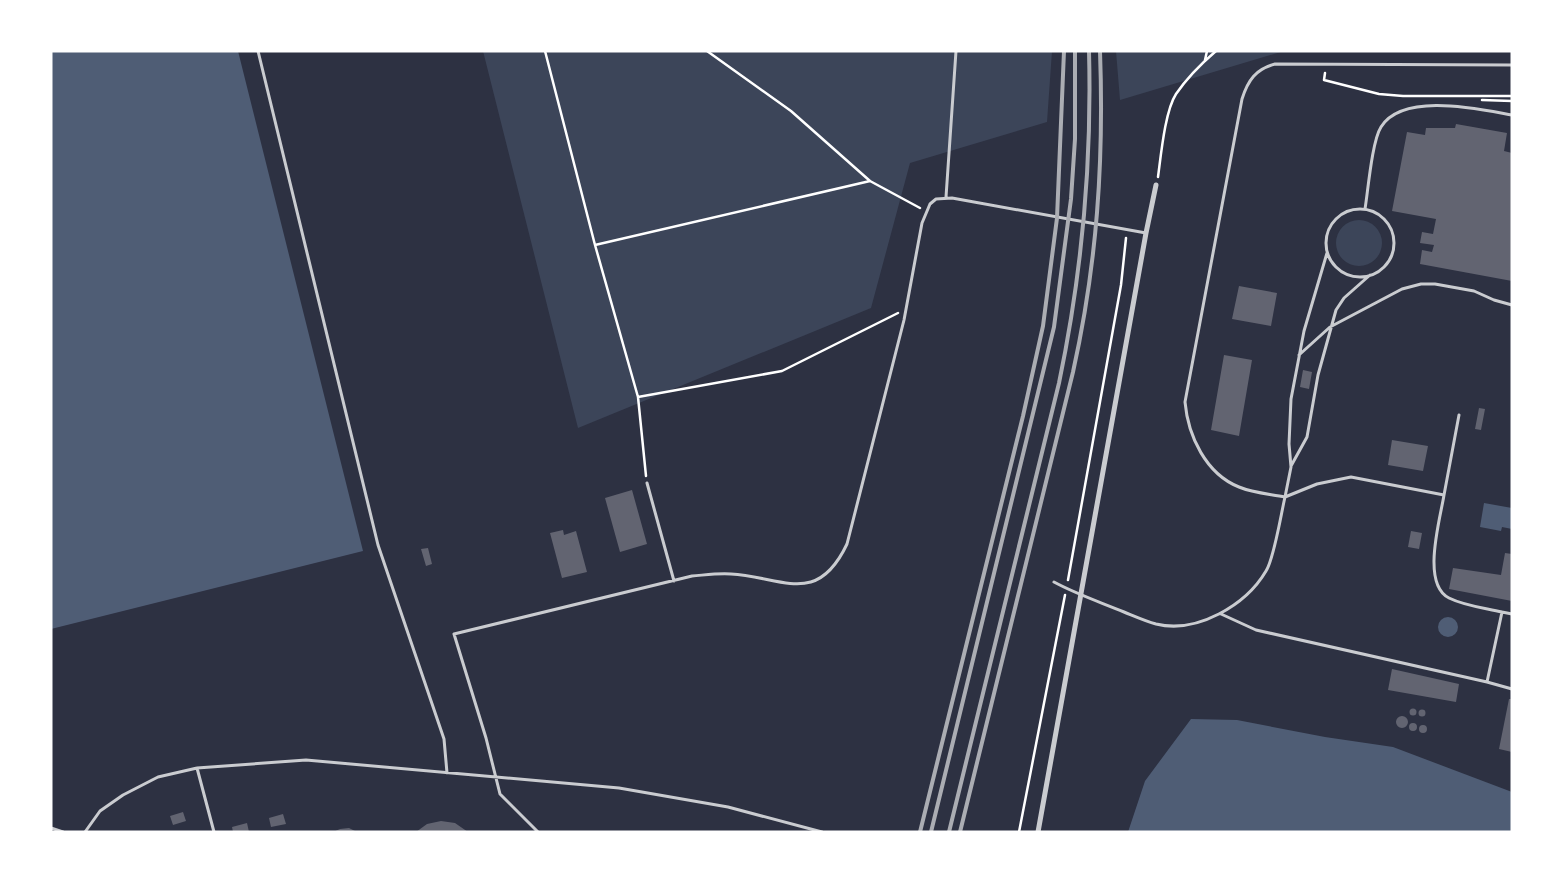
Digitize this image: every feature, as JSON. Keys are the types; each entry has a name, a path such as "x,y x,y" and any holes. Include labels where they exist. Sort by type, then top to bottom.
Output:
{"street":[{"path":"1038,832 1156,185"}],"lane":[{"path":"258,51 378,544 444,740 447,772"},
{"path":"946,197 956,51"},
{"path":"1444,495 1351,476 1317,484 1285,497 1240,488 1213,469 1192,436 1185,402 1242,99 1246,85 1258,71 1275,64 1512,65"},
{"path":"1365,210 1377,138 1381,127 1398,113 1420,105 1486,110 1512,115"},
{"path":"538,832 500,794 494,777 486,738 454,634 700,575 732,574 776,583 796,584 810,582 832,569 847,544 855,518 906,309 926,211 936,199 946,197 1146,233"},
{"path":"1054,582 1082,596 1157,625 1185,624 1220,614 1238,603 1268,570 1291,467 1289,418 1298,355 1327,253 1328,232 1334,221 1342,214 1353,210 1365,210 1376,213 1385,221 1391,231 1393,242 1387,262 1344,298 1336,310 1330,327 1308,431 1291,467"},
{"path":"1327,253 1332,263 1344,273 1360,276 1370,275"},
{"path":"1298,355 1330,327 1402,290 1421,284 1435,284 1474,291 1494,300 1512,305"},
{"path":"1459,416 1444,495 1433,569 1439,589 1448,598 1512,614"},
{"path":"647,483 674,581"},
{"path":"1487,682 1502,612"},
{"path":"1220,614 1256,630 1512,689"},
{"path":"85,832 100,811 123,795 158,778 197,768 306,760 619,788 728,807 822,832"},
{"path":"197,768 214,832"},
{"path":"51,828 63,832"}],"path":[{"path":"545,51 595,245 638,397 647,483"},
{"path":"708,51 791,111 870,181 926,211"},
{"path":"1204,61 1207,51"},
{"path":"1156,185 1164,134 1175,95 1204,61 1216,51"},
{"path":"1327,64 1324,80 1379,94 1403,96 1512,96"},
{"path":"595,245 870,181"},
{"path":"1019,832 1066,589 1121,285 1128,230"},
{"path":"638,397 782,371 906,309"}],"shaded area":[{"path":"51,51 238,51 363,551 51,629"},
{"path":"483,51 1052,51 1047,122 910,163 871,308 578,428"},
{"path":"1116,51 1284,51 1120,100"},
{"path":"1354,220 1364,220 1378,230 1382,243 1378,256 1372,262 1364,266 1354,266 1340,256 1336,248 1336,238 1346,224"},
{"path":"1484,503 1512,508 1512,529 1502,527 1501,531 1480,527"},
{"path":"1448,617 1455,620 1458,627 1455,634 1448,637 1441,634 1438,627 1441,620"},
{"path":"1191,719 1237,720 1325,737 1393,747 1512,792 1512,832 1128,832 1145,781"}],"building":[{"path":"1456,124 1507,133 1504,151 1512,153 1512,281 1420,264 1422,250 1432,252 1434,245 1420,243 1422,232 1433,234 1436,219 1392,211 1407,132 1425,135 1426,128 1455,128"},
{"path":"1239,286 1277,293 1271,326 1232,319"},
{"path":"1224,355 1252,360 1239,436 1211,430"},
{"path":"1303,370 1312,372 1309,389 1300,387"},
{"path":"1479,408 1485,409 1481,430 1475,429"},
{"path":"1392,440 1428,446 1423,471 1388,465"},
{"path":"632,490 647,544 620,552 605,498"},
{"path":"563,530 564,535 576,531 587,572 562,578 550,533"},
{"path":"1411,531 1422,533 1419,549 1408,547"},
{"path":"428,548 432,564 426,566 421,549"},
{"path":"1505,553 1512,554 1512,601 1449,589 1453,568 1501,575"},
{"path":"1392,669 1459,684 1456,702 1388,690"},
{"path":"1509,699 1512,699 1512,752 1499,749"},
{"path":"1413,708 1417,712 1413,716 1409,712"},
{"path":"1422,709 1426,713 1422,717 1418,713"},
{"path":"1404,716 1407,717 1407,727 1400,728 1397,727 1396,720 1397,717"},
{"path":"1413,723 1417,727 1413,731 1409,727"},
{"path":"1423,725 1427,729 1423,733 1419,729"},
{"path":"183,812 186,821 173,825 170,816"},
{"path":"283,814 286,824 271,827 269,818"},
{"path":"441,821 455,823 468,832 416,832 427,824"},
{"path":"247,823 249,832 233,832 232,827"},
{"path":"349,828 357,832 333,832 340,829"}],"railway":[{"path":"920,832 1023,416 1043,326 1057,218 1064,51"},
{"path":"931,832 1054,327 1071,199 1075,139 1075,51"},
{"path":"949,832 1059,383 1067,342 1084,218 1089,135 1089,51"},
{"path":"960,832 1073,372 1081,332 1093,252 1100,173 1100,51"}]}
